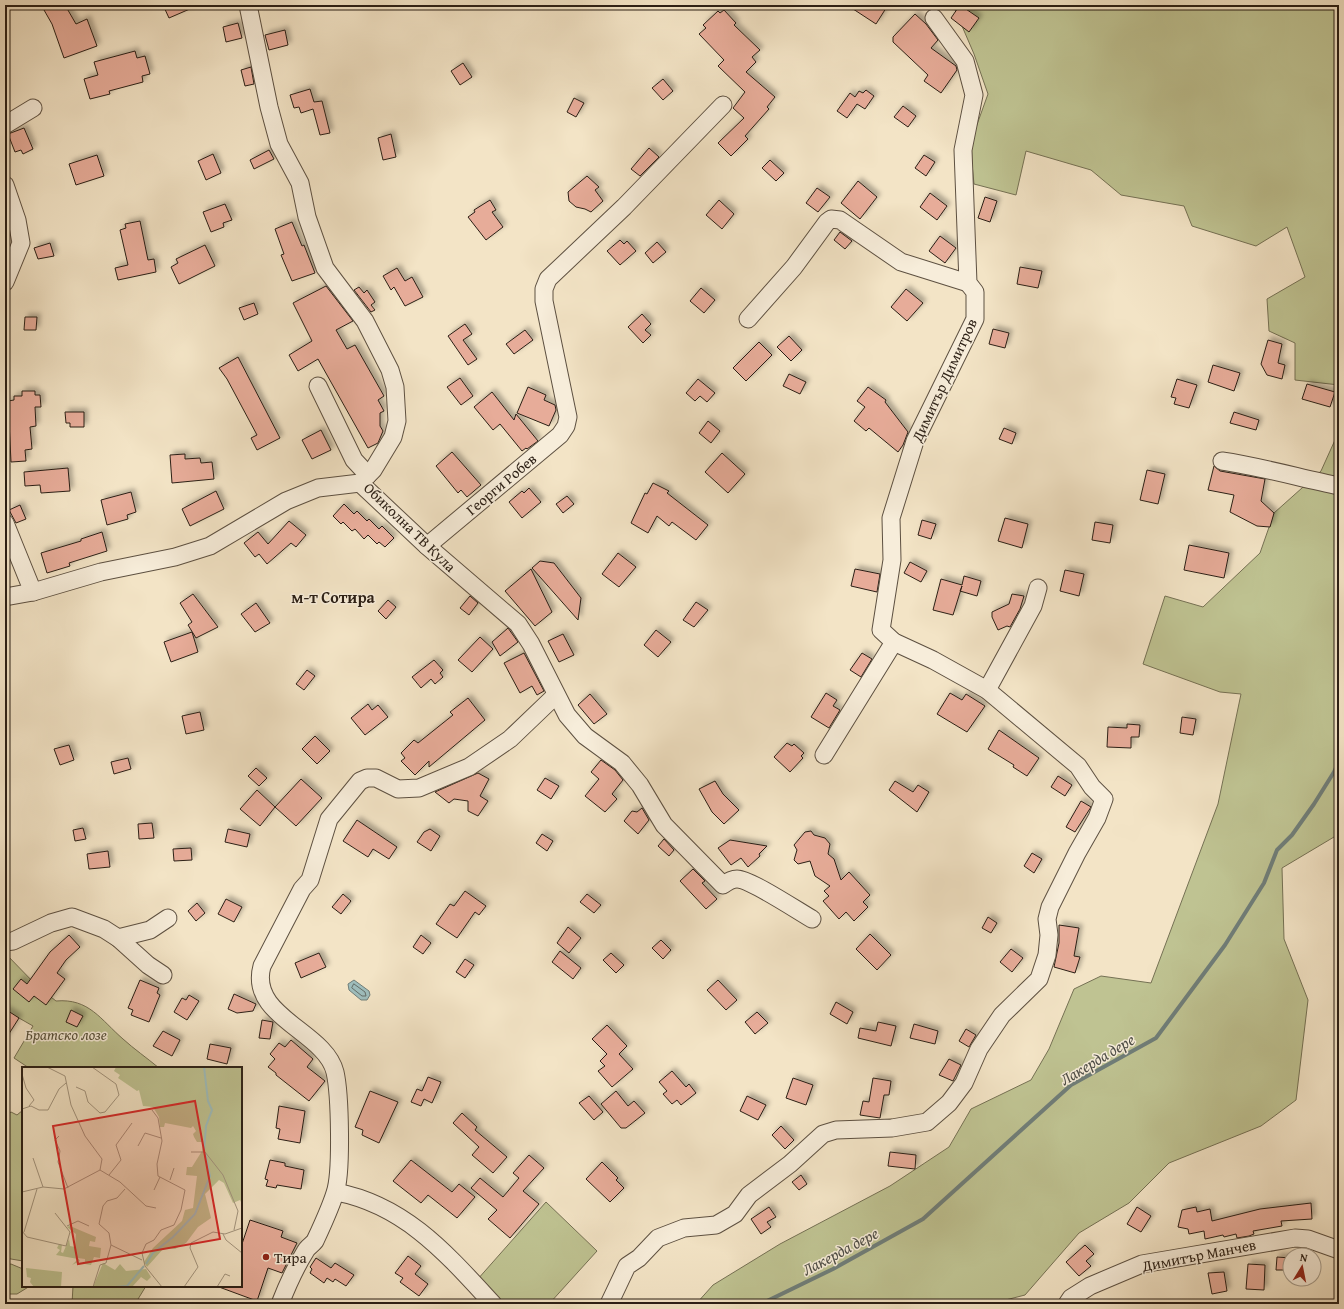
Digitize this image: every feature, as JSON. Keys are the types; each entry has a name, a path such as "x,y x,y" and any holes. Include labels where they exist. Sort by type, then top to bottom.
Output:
{"street":[{"name":"Обиколна ТВ Кула","path":"248,5 269,107 279,144 300,183 307,217 325,268 365,321 392,375 397,404 398,421 393,437 382,457 364,479 428,546 518,624 531,644 567,715 585,736 622,763 640,785 664,825 723,884 739,879 762,890 812,919"},
{"name":"Димитър Димитров","path":"609,1304 627,1266 639,1258 658,1238 684,1228 716,1225 735,1214 749,1195 790,1164 823,1134 836,1130 892,1128 927,1122 949,1103 964,1083 979,1049 1002,1016 1039,979 1047,955 1047,919 1050,907 1077,853 1097,818 1104,799 1092,787 1078,766 987,690 933,660 894,642 881,630 892,560 891,518 915,441 975,319 976,292 968,283 963,150 974,96 965,60 934,18"},
{"name":"Георги Робев","path":"428,546 560,435 566,426 568,417 544,301 544,289 548,279 624,207 723,105"},
{"path":"5,124 33,108"},
{"path":"5,185 17,220 20,242 5,282"},
{"path":"748,319 794,267 827,222 831,219 840,220 901,262 968,283"},
{"path":"5,597 33,592 101,572 175,557 210,546 286,501 318,488 364,479 318,386"},
{"path":"1222,461 1257,466 1296,478 1338,486"},
{"path":"5,522 33,592"},
{"path":"987,690 1034,606 1038,588"},
{"path":"824,755 894,642"},
{"path":"280,1304 306,1250 314,1242 336,1192 339,1136 338,1087 335,1070 326,1053 288,1022 268,1001 261,988 260,976 262,966 302,889 310,880 321,839 329,819 360,781 367,778 376,778 398,789 419,788 469,767 510,739 556,695"},
{"path":"5,942 13,941 51,923 72,917 104,929 118,938 148,965 163,975"},
{"path":"118,938 150,930 168,918"},
{"path":"336,1192 356,1196 372,1202 408,1222 445,1252 493,1304"},
{"name":"Димитър Манчев","path":"1066,1304 1071,1298 1090,1286 1142,1264 1295,1238 1308,1239 1339,1250"}],"green space":[{"path":"953,5 1339,5 1339,385 1295,380 1295,343 1269,331 1267,299 1305,277 1287,227 1256,246 1192,226 1184,206 1121,195 1091,170 1026,151 1016,195 974,184 970,144 988,94 974,54"},
{"path":"1339,424 1339,834 1282,868 1284,939 1308,1000 1296,1100 1261,1126 1169,1163 1129,1203 1079,1233 1025,1295 990,1304 696,1304 713,1285 780,1244 890,1186 949,1147 971,1109 1031,1080 1049,1049 1074,989 1101,976 1151,983 1218,804 1241,694 1220,692 1143,664 1165,596 1203,607 1260,553 1274,513 1321,471 1335,440"},
{"name":"Братско лозе","path":"5,953 37,986 56,1001 77,1003 94,1012 127,1043 158,1067 28,1067 14,1058 33,1026 5,1010"},
{"path":"22,1111 22,1261 5,1258 5,1147 7,1148 9,1145 5,1140 5,1116 11,1112 17,1115"},
{"path":"546,1202 597,1251 549,1304 499,1304 477,1280"},
{"path":"11,1264 22,1269 22,1287 28,1287 17,1294 5,1294 5,1265"},
{"path":"73,1287 145,1287 135,1304 72,1304"}],"water":[{"path":"354,980 369,991 370,995 367,1000 361,1000 349,990 348,984"}],"building":[{"path":"54,5 65,5 76,24 87,19 97,46 64,58 52,24 44,10"},
{"path":"163,5 199,5 169,18"},
{"path":"847,5 888,5 876,24"},
{"path":"960,5 979,18 969,32 951,18"},
{"path":"724,10 736,23 734,25 760,50 752,57 756,62 746,72 775,97 767,107 769,109 745,136 748,139 731,156 718,143 744,118 733,108 745,92 718,66 724,60 699,34 706,28 703,25 718,11 720,13"},
{"path":"915,14 926,24 938,40 931,48 956,66 957,70 941,93 924,81 928,75 893,42 893,37"},
{"path":"238,23 242,38 226,42 223,27"},
{"path":"285,30 288,45 269,50 265,35"},
{"path":"135,51 137,58 145,56 150,74 142,76 143,82 109,91 110,94 90,99 84,79 98,75 94,62"},
{"path":"463,63 472,77 460,85 451,71"},
{"path":"251,67 254,84 245,86 241,70"},
{"path":"663,79 673,91 663,100 652,88"},
{"path":"310,89 314,102 322,101 330,133 320,135 313,109 301,113 299,107 294,108 290,95"},
{"path":"866,90 874,96 865,109 857,104 847,118 837,111 850,93 855,97 859,91 863,93"},
{"path":"574,98 584,103 576,117 567,112"},
{"path":"903,106 916,116 908,127 894,117"},
{"path":"24,128 33,149 23,154 21,150 15,152 8,134"},
{"path":"391,134 396,157 383,160 378,138"},
{"path":"649,148 659,157 640,176 631,169"},
{"path":"269,150 274,159 254,169 250,160"},
{"path":"213,154 221,173 206,180 198,161"},
{"path":"97,155 104,176 76,185 69,164"},
{"path":"924,155 935,162 926,176 915,168"},
{"path":"770,160 784,173 776,181 762,168"},
{"path":"587,176 599,187 595,190 603,201 591,212 576,207 569,201 568,192"},
{"path":"858,181 877,197 860,219 841,203"},
{"path":"817,188 830,197 818,212 806,203"},
{"path":"930,193 947,206 937,220 920,207"},
{"path":"985,197 997,201 990,222 978,218"},
{"path":"490,200 496,210 492,212 503,227 486,240 468,217 475,212 474,210"},
{"path":"719,200 734,214 722,229 706,215"},
{"path":"225,204 232,220 223,223 224,227 211,232 203,212"},
{"path":"140,221 148,260 154,259 156,272 118,280 115,268 128,265 120,230 126,228 125,224"},
{"path":"292,222 302,246 304,245 315,273 292,281 281,255 284,254 275,229"},
{"path":"840,232 852,241 845,249 834,240"},
{"path":"940,236 956,248 945,263 929,251"},
{"path":"620,240 624,244 627,241 636,251 620,265 607,251"},
{"path":"657,242 666,252 653,263 645,253"},
{"path":"50,243 54,256 38,259 34,248"},
{"path":"205,245 215,266 179,284 171,267 178,263 176,259"},
{"path":"1020,267 1042,271 1038,288 1017,284"},
{"path":"397,268 405,281 412,277 423,297 405,306 394,287 391,290 383,276"},
{"path":"326,286 353,321 336,330 347,349 355,345 384,396 378,400 384,411 380,413 380,426 383,431 378,443 368,448 318,359 298,371 289,355 312,341 293,303"},
{"path":"359,287 364,293 367,290 375,302 371,305 375,310 371,312 354,290"},
{"path":"701,288 715,300 704,313 690,301"},
{"path":"906,289 923,303 907,321 891,307"},
{"path":"254,303 258,314 244,320 239,308"},
{"path":"642,314 651,324 645,330 651,335 643,343 628,327"},
{"path":"25,317 37,317 36,330 24,330"},
{"path":"465,324 472,334 463,340 477,359 468,365 448,336"},
{"path":"993,329 1009,333 1005,348 989,344"},
{"path":"525,330 533,340 514,354 506,344"},
{"path":"789,336 802,350 791,361 777,347"},
{"path":"1268,340 1282,344 1278,363 1285,365 1282,379 1267,375 1261,364"},
{"path":"759,342 772,355 746,381 733,368"},
{"path":"238,357 280,438 257,450 251,438 257,435 227,379 219,368"},
{"path":"1213,365 1240,373 1234,391 1208,382"},
{"path":"789,374 806,382 800,394 783,386"},
{"path":"460,378 473,396 461,405 447,387"},
{"path":"698,379 715,393 707,402 700,396 695,401 686,393"},
{"path":"1177,379 1197,385 1189,408 1174,404 1176,398 1171,397"},
{"path":"1307,384 1335,392 1330,407 1302,399"},
{"path":"528,387 546,395 544,400 555,405 556,410 549,426 517,413"},
{"path":"868,387 886,400 885,402 908,432 903,445 898,452 869,428 866,431 854,421 865,407 857,401"},
{"path":"22,391 35,391 35,395 40,395 41,407 35,407 36,426 30,427 32,449 25,450 26,461 11,462 8,401 14,400 14,396 22,396"},
{"path":"492,392 514,420 516,414 538,441 522,451 500,424 493,430 474,407"},
{"path":"65,412 84,412 84,427 70,427 70,423 66,423"},
{"path":"1234,412 1259,420 1256,430 1230,423"},
{"path":"708,421 720,431 711,443 699,433"},
{"path":"1004,428 1016,433 1012,444 999,439"},
{"path":"321,430 331,450 312,459 302,440"},
{"path":"452,452 481,485 467,497 461,490 458,493 436,466"},
{"path":"722,453 745,474 728,493 705,472"},
{"path":"185,454 185,459 200,458 201,463 212,462 214,479 172,483 170,455"},
{"path":"1214,466 1220,471 1265,479 1261,501 1274,513 1270,527 1257,526 1230,512 1234,495 1208,490"},
{"path":"68,468 70,491 41,493 40,485 25,486 24,472"},
{"path":"1147,470 1165,474 1158,504 1140,500"},
{"path":"653,483 669,491 667,493 708,525 696,540 672,522 669,526 657,516 648,533 631,523 645,493 647,494"},
{"path":"529,488 541,502 522,518 509,502 522,491 524,493"},
{"path":"216,491 224,509 190,526 182,509"},
{"path":"131,492 136,512 127,515 128,519 107,525 101,500"},
{"path":"567,496 574,504 563,513 556,504"},
{"path":"344,504 354,514 357,511 367,521 369,519 379,529 382,526 394,538 385,547 379,542 377,544 368,535 364,539 355,529 352,531 343,522 341,524 333,516"},
{"path":"20,505 26,519 16,523 9,510"},
{"path":"1005,518 1028,524 1022,548 998,541"},
{"path":"922,520 936,524 931,539 918,535"},
{"path":"289,521 306,535 296,547 291,543 267,564 259,554 255,557 244,543 258,532 268,544"},
{"path":"1095,522 1113,525 1110,543 1092,540"},
{"path":"102,532 107,551 69,563 70,566 47,573 41,553 81,541 81,539"},
{"path":"1189,545 1229,553 1224,578 1184,570"},
{"path":"618,553 636,567 619,587 602,574"},
{"path":"540,561 554,563 581,598 578,620 532,568"},
{"path":"910,562 927,571 921,582 904,573"},
{"path":"531,569 552,612 535,626 505,591"},
{"path":"855,569 880,574 877,592 851,586"},
{"path":"1065,570 1084,574 1079,596 1060,591"},
{"path":"964,576 981,581 977,596 960,591 953,615 933,610 941,579 962,585"},
{"path":"193,594 218,627 196,638 188,625 192,622 180,603"},
{"path":"1012,594 1024,596 1020,609 1010,627 1007,626 998,630 992,617 992,612 1009,604"},
{"path":"470,596 478,603 469,615 460,608"},
{"path":"388,600 396,607 386,619 378,611"},
{"path":"696,602 708,610 694,627 683,620"},
{"path":"256,603 270,623 255,632 241,614"},
{"path":"508,628 518,642 500,656 492,642"},
{"path":"656,630 671,642 658,657 644,645"},
{"path":"192,632 198,652 171,662 164,642"},
{"path":"563,634 574,655 559,662 548,641"},
{"path":"480,637 493,649 472,672 458,660"},
{"path":"524,653 544,691 537,695 532,686 520,693 504,663"},
{"path":"862,653 872,659 861,677 850,670"},
{"path":"434,660 443,670 440,673 443,677 435,684 431,679 421,688 412,677"},
{"path":"307,670 315,676 304,690 296,684"},
{"path":"826,693 837,700 833,706 840,710 829,728 811,717"},
{"path":"950,693 962,700 966,694 985,706 967,732 937,714"},
{"path":"590,694 607,714 594,724 578,705"},
{"path":"468,698 485,720 429,767 429,761 415,775 401,761 405,758 401,753 414,740 418,743 453,715 450,712"},
{"path":"368,704 372,710 378,705 388,717 365,735 351,718"},
{"path":"200,712 204,730 186,734 182,716"},
{"path":"1182,717 1196,719 1193,735 1180,733"},
{"path":"1127,724 1140,725 1139,737 1131,737 1131,748 1107,747 1108,727 1127,728"},
{"path":"999,730 1039,758 1027,776 1013,767 1014,765 988,749"},
{"path":"315,736 330,751 317,764 302,749"},
{"path":"787,743 792,746 794,744 804,753 801,756 803,758 790,772 774,757"},
{"path":"69,745 74,760 60,765 54,749"},
{"path":"128,758 131,769 114,774 111,762"},
{"path":"601,760 615,770 623,780 612,794 617,799 605,812 585,796 599,779 591,772"},
{"path":"256,768 267,778 259,786 248,776"},
{"path":"478,773 489,779 480,796 488,801 478,816 468,811 468,801 454,799 449,803 435,792"},
{"path":"1058,776 1072,785 1065,796 1051,787"},
{"path":"545,778 559,786 551,799 537,790"},
{"path":"301,779 322,798 296,826 275,807"},
{"path":"715,781 723,794 739,810 724,824 712,812 699,789"},
{"path":"895,781 913,792 918,785 929,792 917,812 889,790"},
{"path":"257,790 275,807 260,826 240,809"},
{"path":"1081,801 1091,807 1075,832 1066,827"},
{"path":"642,808 649,820 638,834 624,821 632,811 637,812"},
{"path":"357,820 397,847 389,859 373,849 368,857 343,841"},
{"path":"152,823 154,838 139,839 138,824"},
{"path":"83,828 86,839 75,841 73,830"},
{"path":"228,829 250,834 247,847 225,842"},
{"path":"430,829 440,836 431,851 417,842 424,832"},
{"path":"811,831 814,835 825,838 830,844 828,854 834,859 841,880 849,872 870,895 863,902 868,907 854,921 846,912 839,919 823,901 829,896 824,891 830,886 815,876 810,861 798,864 794,860 797,850 794,845 805,832"},
{"path":"542,834 553,841 547,851 536,843"},
{"path":"664,839 674,850 669,856 658,846"},
{"path":"730,840 767,846 759,854 760,856 748,867 741,858 731,865 718,848"},
{"path":"191,848 192,860 174,861 173,849"},
{"path":"108,851 110,867 89,869 87,854"},
{"path":"1032,853 1042,859 1034,873 1024,866"},
{"path":"693,869 705,881 702,883 717,899 706,909 680,881"},
{"path":"465,891 486,906 479,915 475,912 457,938 436,924 450,904 454,906"},
{"path":"343,894 351,901 341,914 332,907"},
{"path":"587,894 601,905 594,913 580,902"},
{"path":"226,899 242,907 234,922 218,914"},
{"path":"197,903 205,913 196,921 188,911"},
{"path":"988,917 997,923 991,933 982,928"},
{"path":"1059,925 1079,928 1074,956 1080,957 1075,973 1054,967 1059,943"},
{"path":"568,927 581,938 569,953 557,943"},
{"path":"870,934 891,955 877,970 856,949"},
{"path":"69,935 80,947 66,960 57,973 65,979 46,1005 34,996 29,1002 13,989 21,979 27,984 50,952"},
{"path":"421,935 431,943 423,954 413,947"},
{"path":"661,940 671,950 663,959 652,948"},
{"path":"1011,949 1023,958 1012,972 1000,962"},
{"path":"560,951 581,968 573,979 552,962"},
{"path":"319,953 326,967 301,978 295,963"},
{"path":"611,953 624,965 616,973 603,960"},
{"path":"465,959 474,965 465,978 456,972"},
{"path":"140,980 159,988 157,993 160,995 149,1022 131,1015 133,1010 128,1008"},
{"path":"718,980 737,1000 726,1010 707,990"},
{"path":"234,994 256,1004 253,1011 237,1013 228,1009"},
{"path":"189,995 199,1001 187,1020 174,1012 182,998 186,1000"},
{"path":"836,1002 853,1012 847,1024 830,1014"},
{"path":"5,1009 19,1018 5,1040"},
{"path":"71,1010 83,1016 77,1027 66,1022"},
{"path":"757,1012 768,1023 755,1034 745,1022"},
{"path":"262,1020 273,1022 270,1039 259,1038"},
{"path":"878,1022 896,1026 891,1046 858,1038 860,1028 876,1031"},
{"path":"914,1024 938,1031 935,1044 910,1038"},
{"path":"607,1025 627,1046 619,1054 633,1069 612,1087 598,1071 605,1066 600,1061 607,1054 592,1039"},
{"path":"966,1029 976,1035 969,1047 959,1041"},
{"path":"163,1031 180,1040 172,1056 153,1046"},
{"path":"291,1040 313,1059 307,1067 325,1081 309,1101 268,1067 275,1059 270,1054 279,1043 285,1047"},
{"path":"210,1044 231,1048 227,1064 207,1059"},
{"path":"949,1059 961,1065 953,1081 939,1075"},
{"path":"672,1071 686,1087 689,1084 696,1093 681,1105 677,1100 672,1104 663,1094 667,1091 659,1082"},
{"path":"428,1077 441,1082 432,1103 424,1099 421,1106 411,1102 417,1089 422,1091"},
{"path":"793,1078 813,1085 806,1105 786,1098"},
{"path":"873,1078 891,1081 889,1095 884,1095 880,1118 860,1115 863,1101 869,1102"},
{"path":"370,1091 398,1102 379,1143 362,1135 363,1130 355,1127"},
{"path":"616,1091 628,1106 634,1101 645,1113 626,1128 621,1128 601,1104"},
{"path":"589,1096 603,1112 594,1120 579,1103"},
{"path":"747,1096 766,1105 758,1120 740,1111"},
{"path":"279,1106 305,1111 300,1143 278,1139 280,1129 276,1128"},
{"path":"462,1113 477,1127 475,1130 507,1157 493,1173 472,1155 479,1147 453,1123"},
{"path":"781,1126 794,1140 785,1149 772,1135"},
{"path":"890,1152 916,1155 915,1169 888,1166"},
{"path":"529,1155 544,1168 523,1191 539,1204 510,1238 488,1219 497,1210 471,1188 480,1178 503,1197 519,1178 513,1173"},
{"path":"270,1160 285,1163 285,1166 304,1170 301,1189 277,1185 276,1188 266,1186 268,1180 265,1179"},
{"path":"411,1160 452,1192 459,1184 475,1197 457,1218 428,1195 421,1203 393,1181"},
{"path":"602,1162 618,1178 616,1180 624,1188 610,1202 586,1179"},
{"path":"801,1175 807,1184 799,1190 792,1182"},
{"path":"1311,1203 1312,1219 1281,1221 1282,1226 1253,1231 1254,1234 1249,1236 1237,1238 1236,1234 1205,1239 1204,1231 1189,1234 1188,1229 1178,1227 1182,1210 1196,1207 1197,1212 1210,1209 1212,1221 1260,1209"},
{"path":"769,1207 776,1217 767,1222 771,1227 761,1234 751,1219"},
{"path":"1137,1207 1151,1216 1141,1232 1127,1224"},
{"name":"Тира","path":"250,1220 283,1231 281,1237 297,1243 282,1273 268,1268 257,1301 219,1287 242,1287 242,1244"},
{"path":"1085,1245 1094,1254 1086,1261 1091,1266 1079,1276 1066,1262"},
{"path":"408,1256 421,1266 415,1274 428,1284 419,1296 400,1282 403,1278 395,1273"},
{"path":"1277,1257 1282,1257 1282,1270 1276,1270"},
{"path":"316,1258 331,1268 335,1263 354,1275 346,1286 335,1279 333,1282 327,1278 324,1283 310,1273 312,1269 310,1267"},
{"path":"1248,1264 1265,1265 1264,1290 1246,1289"},
{"path":"1224,1272 1227,1291 1212,1294 1208,1273"}],"waterway":[{"name":"Лакерда дере","path":"761,1304 833,1269 923,1219 1071,1085 1156,1038 1225,945 1264,883 1277,850 1292,835 1314,804 1334,772 1339,761"}],"place":[{"name":"Тира","path":"266,1257"}],"district":[{"name":"м-т Сотира","path":"333,597"}]}
